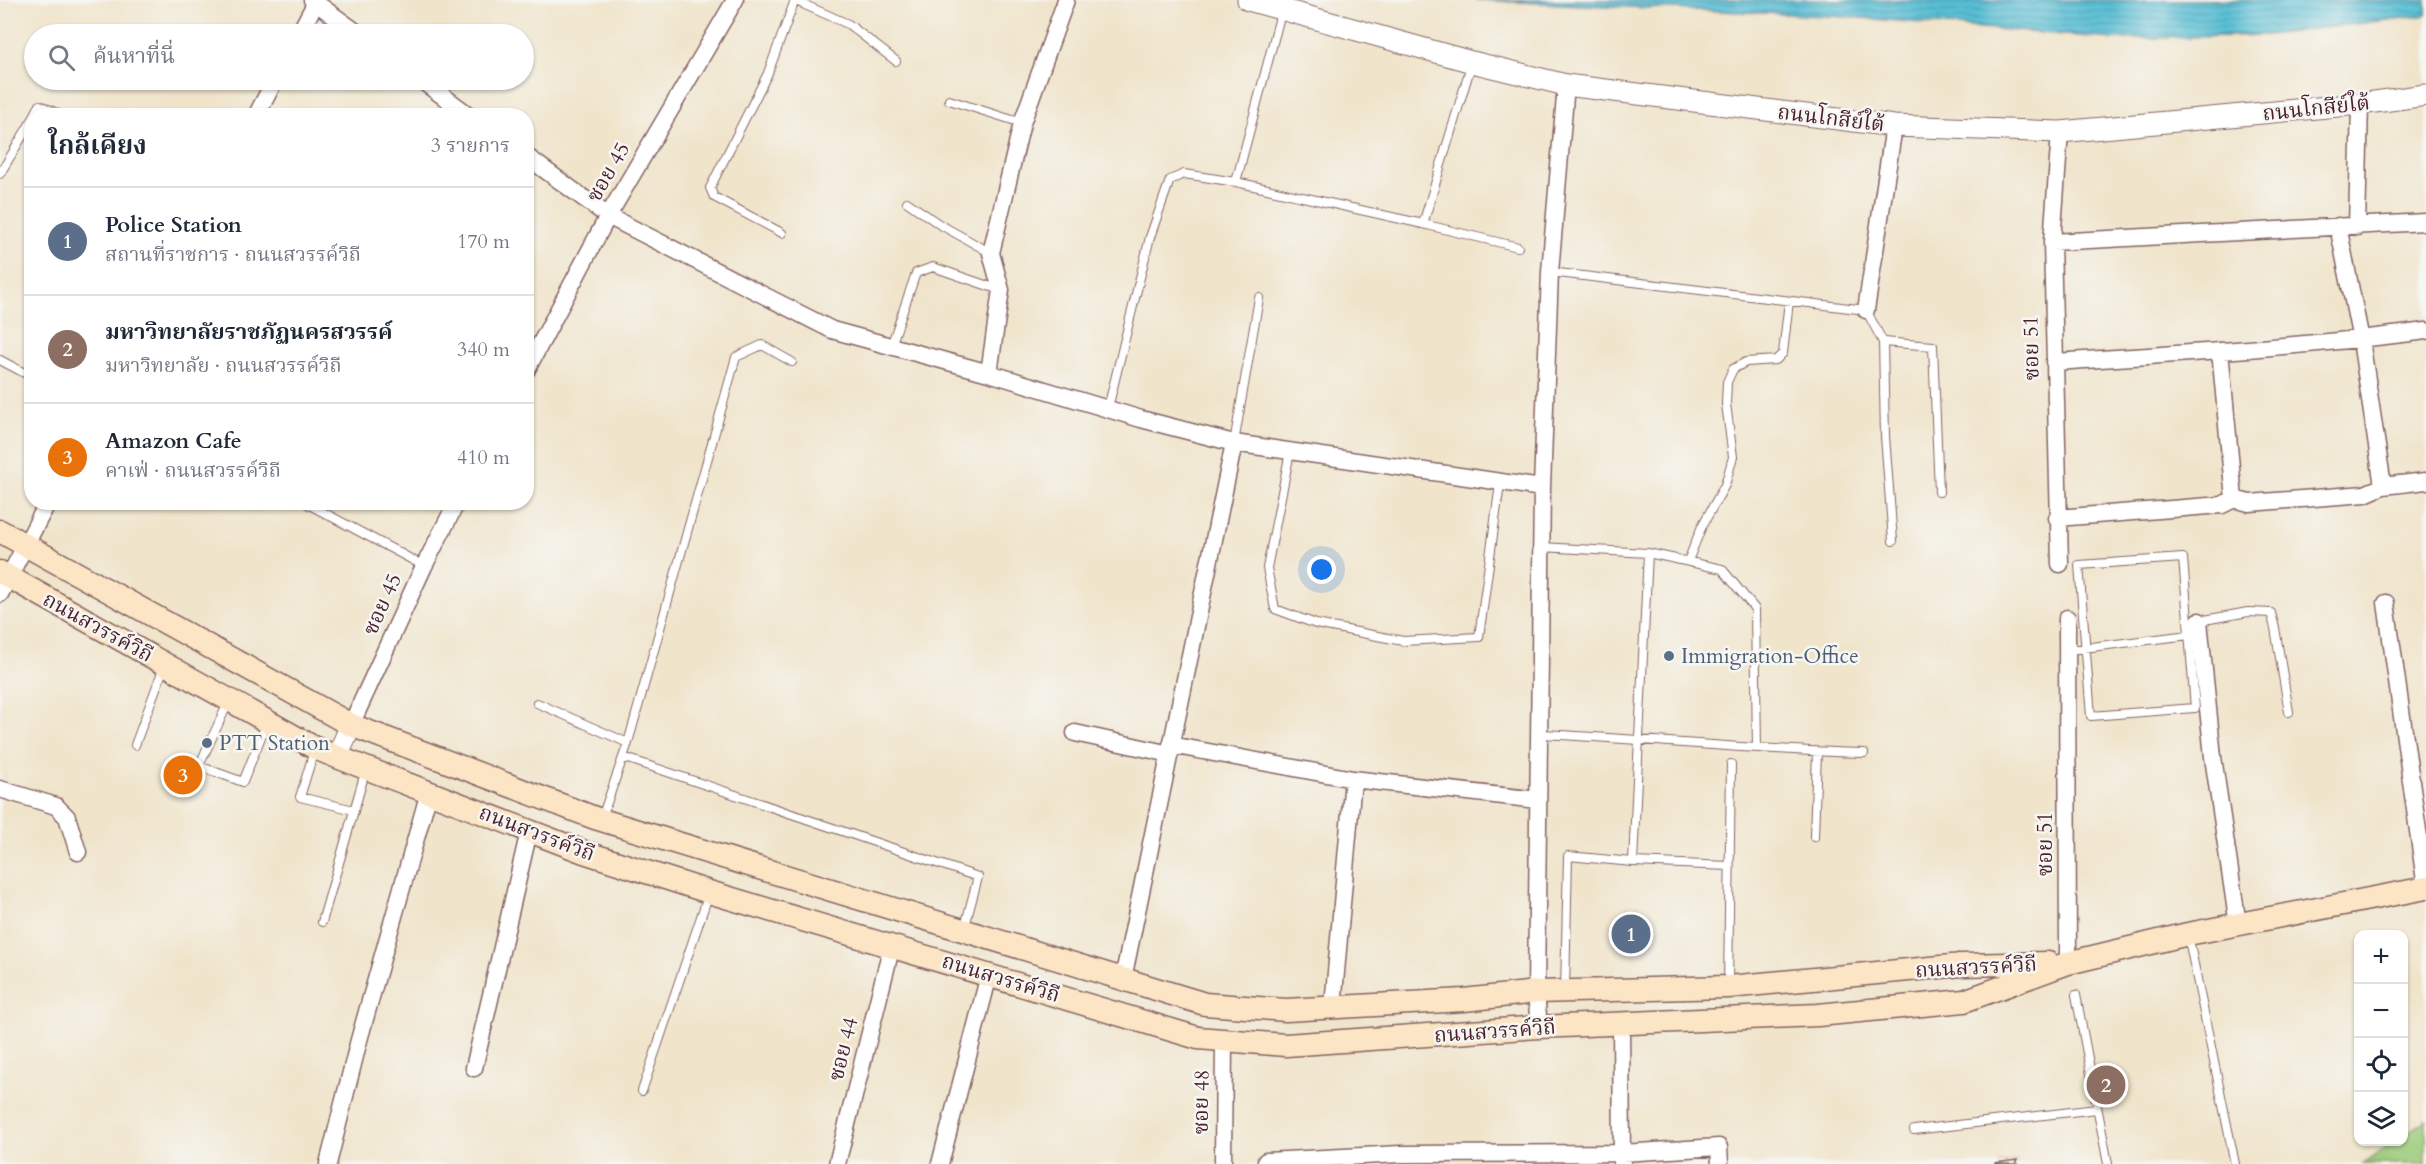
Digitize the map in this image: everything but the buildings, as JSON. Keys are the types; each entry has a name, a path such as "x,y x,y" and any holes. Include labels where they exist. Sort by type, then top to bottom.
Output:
{"main road":[{"name":"ถนนสวรรค์วิถี","path":"0,531 351,725 601,820 1205,1004 1286,1010 1464,1000 1536,992 1728,987 1962,965 2068,963"},
{"name":"ถนนสวรรค์วิถี","path":"3,580 165,664 315,748 529,831 584,852 709,892 1198,1038 1286,1045 1539,1027 1818,1015 1964,1001 2068,963 2188,934 2426,888"}],"street":[{"name":"ซอย 45","path":"534,356 608,216 735,0"},
{"path":"989,373 1001,290 991,253 1022,123 1066,0"},
{"name":"ถนนโกสีย์ใต้","path":"1248,0 1472,62 1566,85 1894,126 2060,132 2360,104 2426,95"},
{"path":"304,24 315,1 346,24"},
{"path":"1539,1027 1536,992 1542,488 1550,272 1566,85"},
{"path":"260,108 270,90"},
{"path":"435,90 460,108"},
{"path":"2357,227 2360,104"},
{"path":"1866,310 1894,126"},
{"name":"ซอย 51","path":"2060,132 2052,242 2057,518 2060,564"},
{"path":"534,162 608,216 832,330 1234,443 1500,484 1542,488"},
{"path":"2052,242 2426,222"},
{"path":"2338,226 2361,340 2383,486"},
{"path":"2054,362 2361,340 2426,332"},
{"path":"2220,351 2234,499"},
{"path":"1123,979 1234,443"},
{"path":"2057,518 2222,505 2234,499 2249,503 2366,494 2383,486 2426,481"},
{"path":"3,580 25,546 44,510"},
{"name":"ซอย 45","path":"351,725 424,566 453,510"},
{"path":"2386,603 2426,888"},
{"name":"ซอย 51","path":"2067,618 2068,963"},
{"path":"2199,621 2212,757 2238,925"},
{"path":"337,757 351,725"},
{"path":"1075,733 1353,779 1538,800"},
{"path":"1333,1006 1353,779"},
{"path":"0,789 56,806 67,817 78,852"},
{"path":"328,1164 429,792"},
{"path":"474,1068 529,831"},
{"name":"ซอย 44","path":"837,1164 892,945"},
{"path":"940,1164 989,975"},
{"path":"1621,1023 1622,1159"},
{"name":"ซอย 48","path":"1222,1164 1224,1040"},
{"path":"1266,1164 1266,1161 1401,1159 1622,1159 1719,1147 1720,1164"}],"lane":[{"path":"782,233 714,197 710,188 768,74 795,0 848,24 896,61"},
{"path":"1236,182 1282,9"},
{"path":"1423,224 1472,62"},
{"path":"949,100 1022,123"},
{"path":"0,174 24,134"},
{"path":"1108,408 1150,237 1170,180 1184,174 1236,182 1518,247"},
{"path":"907,202 939,224 991,253"},
{"path":"891,346 916,273 933,267 1001,290"},
{"path":"1550,272 1866,310 1883,342 1885,436 1893,541"},
{"path":"1234,443 1259,298"},
{"path":"1688,561 1702,526 1725,485 1733,457 1726,404 1727,382 1732,369 1746,362 1776,360 1783,353 1789,301"},
{"path":"1883,342 1933,346 1938,492"},
{"path":"601,820 623,757 736,357 762,345 792,362"},
{"path":"0,360 24,373"},
{"path":"1290,452 1267,568 1275,609 1316,624 1403,641 1479,637 1500,484"},
{"path":"319,510 424,566"},
{"path":"1541,547 1648,553 1722,568 1755,609 1757,748"},
{"path":"1633,862 1648,553"},
{"path":"2183,558 2195,708 2091,716 2085,648 2079,566 2183,558"},
{"path":"2199,621 2248,612 2271,613 2289,712"},
{"path":"2067,650 2189,635"},
{"path":"135,745 165,664"},
{"path":"230,700 199,766 243,782 268,721"},
{"path":"537,703 627,742"},
{"path":"1539,735 1639,738 1757,748 1864,753"},
{"path":"315,748 300,797 354,810"},
{"path":"1814,837 1817,752"},
{"path":"623,757 978,877 964,931"},
{"path":"1728,987 1731,764"},
{"path":"322,922 366,768"},
{"path":"1565,992 1568,856 1633,862 1729,866"},
{"path":"642,1090 709,892"},
{"path":"2188,934 2235,1164"},
{"path":"2076,995 2108,1164"},
{"path":"1914,1130 2097,1109"}],"green space":[{"path":"2426,1120 2426,1164 2363,1164 2389,1146 2408,1146 2408,1133"}],"water":[{"path":"1475,0 2426,0 2426,15 2266,35 2114,39 1851,17"}],"place":[{"name":"Immigration-Office","path":"1669,656"},
{"name":"PTT Station","path":"207,743"},
{"name":"Amazon Cafe","path":"183,775"},
{"name":"Police Station","path":"1631,934"},
{"name":"มหาวิทยาลัยราชภัฏนครสวรรค์","path":"2106,1085"}]}
